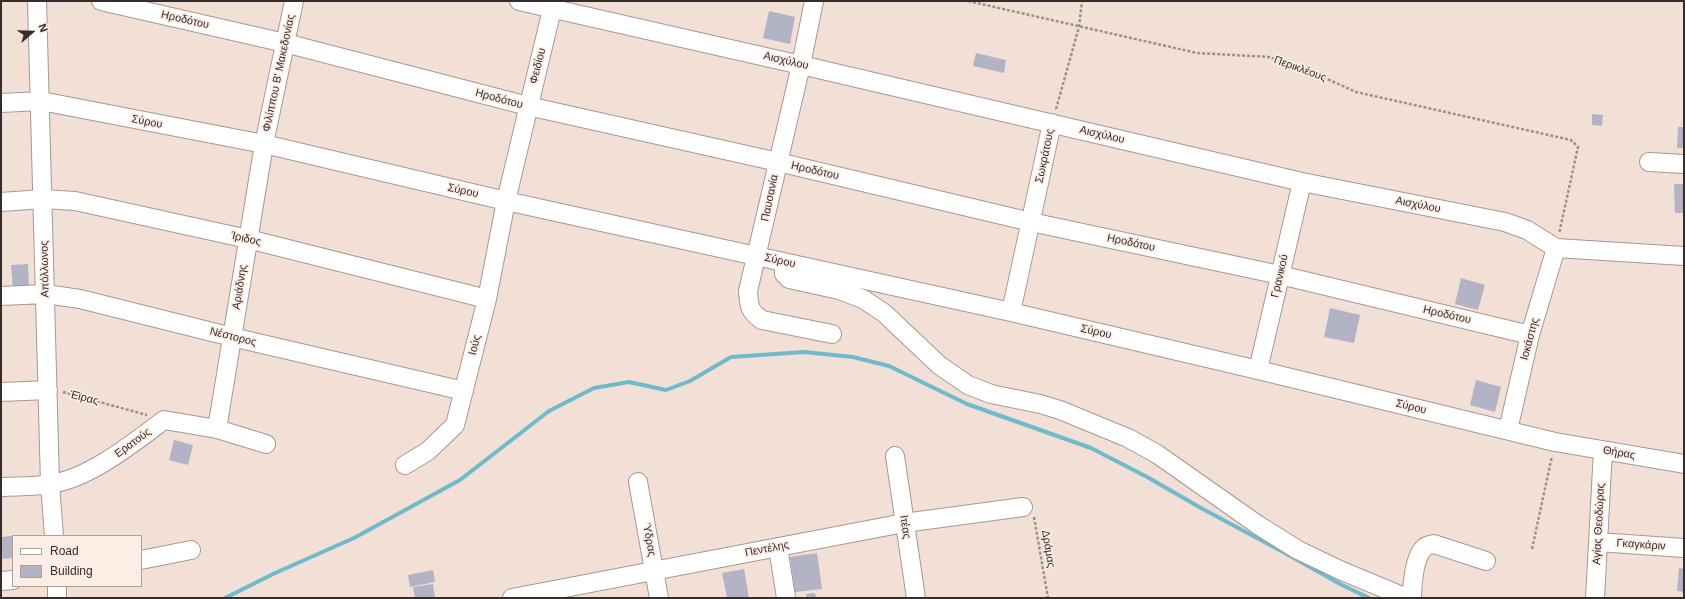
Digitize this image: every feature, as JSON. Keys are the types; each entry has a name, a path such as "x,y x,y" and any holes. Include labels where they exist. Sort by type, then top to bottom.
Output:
{"street":[{"name":"Απόλλωνος","path":"38,1 50,484 54,535"},
{"name":"Ηροδότου","path":"101,1 285,43 528,106 778,162 1031,222 1280,275 1530,335"},
{"name":"Φιλίππου Β' Μακεδονίας","path":"264,144 294,1"},
{"name":"Αισχύλου","path":"519,1 553,5 801,65 1302,182 1505,222 1527,230 1556,248 1684,256"},
{"name":"Παυσανία","path":"814,1 801,65 748,291 749,304 753,313 762,320 832,334"},
{"name":"Φειδίου","path":"506,201 553,5"},
{"name":"Σύρου","path":"1,103 41,101 264,144 506,201 1011,312 1555,442"},
{"name":"Σωκράτους","path":"1011,312 1052,123"},
{"name":"Αριάδνης","path":"217,430 264,144"},
{"path":"1649,162 1684,164"},
{"name":"Γρανικού","path":"1258,370 1302,182"},
{"name":"Ίριδος","path":"1,202 43,199 75,201 248,239 487,299"},
{"name":"Ιούς","path":"405,465 428,451 455,425 487,299 506,201"},
{"name":"Ιοκάστης","path":"1508,430 1530,335 1556,248"},
{"path":"784,262 784,274 789,279 845,292 874,305 926,354 968,385 991,394 1040,404 1060,410 1128,438 1169,461 1258,525 1298,550 1342,571 1407,598"},
{"name":"Νέστορος","path":"1,296 46,294 80,299 232,337 464,391"},
{"path":"1,392 48,390"},
{"path":"164,420 217,430 266,444"},
{"name":"Ερατούς","path":"1,487 50,484 70,479 117,455 164,420"},
{"name":"Θήρας","path":"1555,442 1684,464"},
{"name":"Αγίας Θεοδώρας","path":"1595,598 1603,450"},
{"name":"Ιτέας","path":"895,456 916,598"},
{"name":"Ύδρας","path":"638,482 659,598"},
{"name":"Πεντέλης","path":"523,597 654,570 904,523 1023,508"},
{"name":"Γκαγκάριν","path":"1598,542 1684,548"},
{"path":"1412,598 1413,579 1421,552 1426,546 1434,544 1486,561"},
{"path":"778,547 786,598"},
{"path":"142,560 191,550"},
{"path":"1,581 12,580"},
{"path":"57,587 57,598"}],"path":[{"name":"Περικλέους","path":"968,1 1197,53 1269,57 1303,68 1356,92 1571,140 1578,147 1556,248"},
{"name":"Σωκράτους","path":"1052,123 1079,27 1082,1"},
{"name":"Έϊρας","path":"48,390 73,394 164,420"},
{"path":"1532,549 1555,442"},
{"name":"Δράμας","path":"1023,508 1030,511 1035,518 1048,598"}],"building":[{"path":"769,11 795,17 790,44 763,38"},
{"path":"976,53 1006,60 1004,73 973,66"},
{"path":"1592,114 1603,115 1602,126 1592,125"},
{"path":"1678,127 1684,127 1684,148 1677,148"},
{"path":"1674,184 1684,184 1684,213 1675,213"},
{"path":"28,264 29,287 13,288 11,265"},
{"path":"1461,278 1485,285 1478,310 1455,304"},
{"path":"1330,308 1360,315 1354,343 1324,337"},
{"path":"1476,380 1501,387 1495,412 1470,405"},
{"path":"174,440 193,445 188,465 169,460"},
{"path":"12,536 12,558 1,559 1,537"},
{"path":"817,553 822,589 795,592 790,557"},
{"path":"1679,568 1684,569 1684,592 1677,591"},
{"path":"744,569 749,598 727,598 722,573"},
{"path":"433,570 435,582 410,587 408,575"},
{"path":"433,584 435,598 415,598 413,587"},
{"path":"815,593 816,598 807,598 806,594"}],"waterway":[{"path":"225,598 273,574 354,538 460,480 549,411 594,388 629,382 666,390 690,381 731,357 804,352 853,357 889,366 967,404 1091,448 1149,478 1342,585 1369,598"}]}
